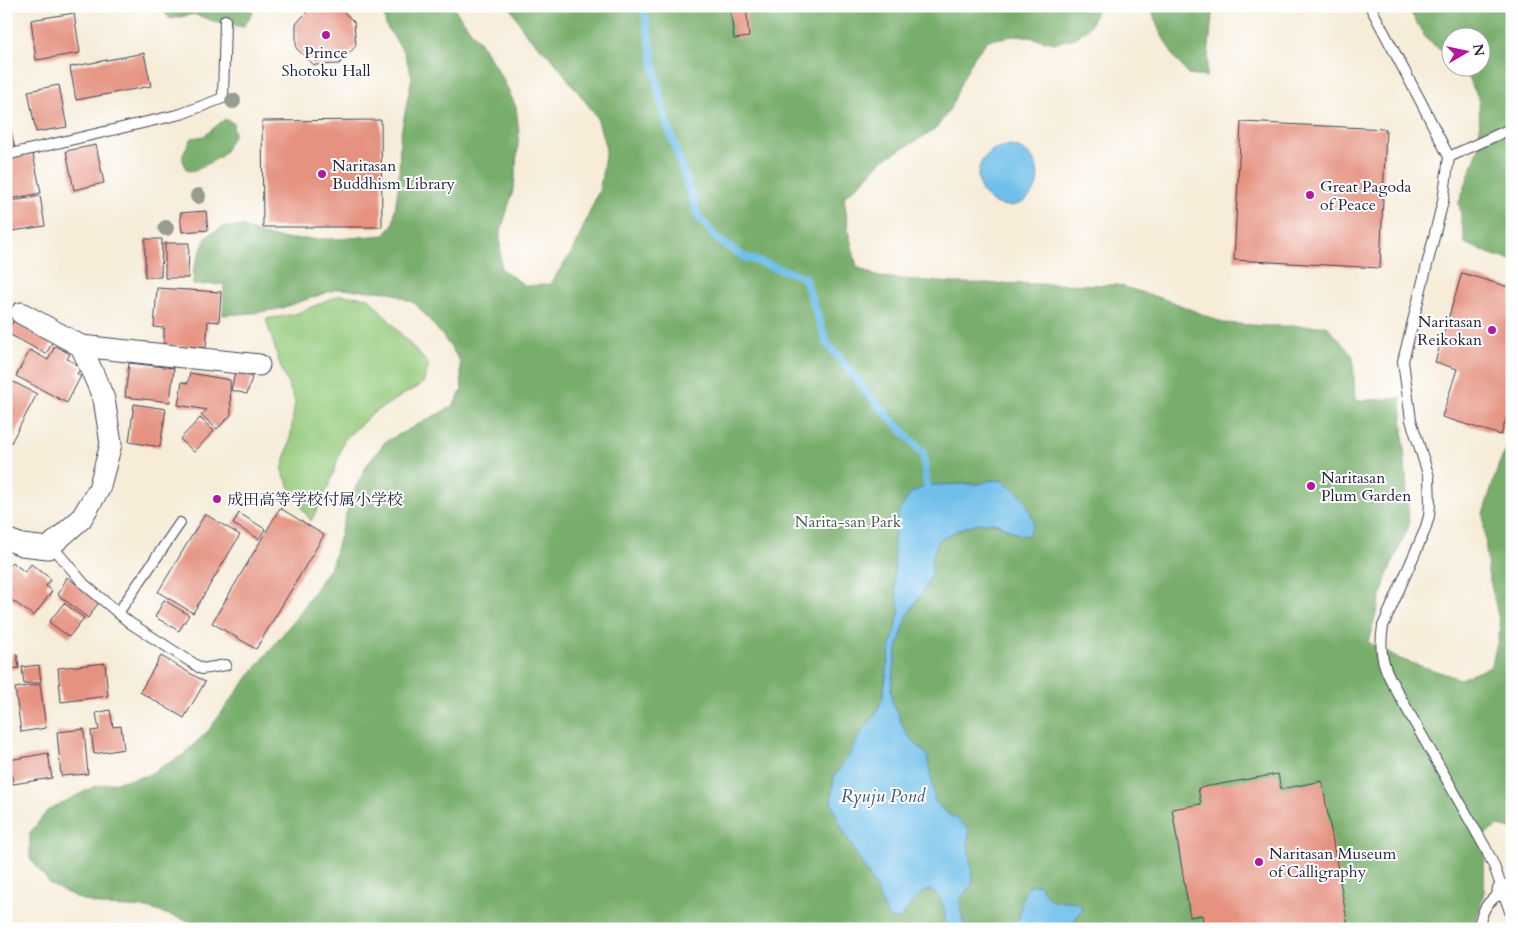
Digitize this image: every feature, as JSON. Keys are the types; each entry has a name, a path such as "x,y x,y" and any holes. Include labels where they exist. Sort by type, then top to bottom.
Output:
{"street":[{"path":"22,313 81,346 259,365"},
{"path":"6,539 22,544 48,548 80,519 99,488 111,444 104,399 81,346"}],"lane":[{"path":"1370,6 1449,157 1443,201 1403,361 1411,420 1429,477 1429,516 1383,626 1381,640 1382,655 1386,672 1485,847 1507,890 1512,917"},
{"path":"6,155 182,114 223,98 225,20"},
{"path":"1449,157 1512,128"},
{"path":"118,613 180,523"},
{"path":"48,548 58,553 84,584 130,623 202,669 226,665"},
{"path":"1478,929 1489,900 1507,890"}],"green space":[{"path":"159,6 254,6 252,14 243,27 213,21 194,14 170,19"},
{"name":"Narita-san Park","path":"383,6 452,6 484,48 505,83 516,107 519,133 514,187 500,234 501,269 526,286 550,284 574,249 600,188 606,149 597,117 554,61 525,33 510,6 1098,6 1090,26 1076,38 1055,43 1020,35 988,40 974,57 951,107 936,129 881,161 865,179 844,197 849,234 857,267 878,277 953,283 1118,285 1173,302 1223,323 1266,326 1327,326 1353,356 1355,401 1401,398 1409,525 1386,578 1368,642 1397,658 1460,679 1491,667 1501,628 1488,572 1483,514 1499,464 1512,437 1512,829 1498,826 1485,834 1484,892 1474,929 1070,929 1082,909 1071,901 1052,901 1039,884 1029,885 1023,896 1019,918 1011,929 968,929 963,922 959,900 973,883 968,845 969,830 957,819 945,812 935,801 927,755 906,733 892,701 891,688 897,649 908,614 927,584 932,572 931,558 939,540 968,526 984,523 999,525 1017,535 1004,481 991,480 979,484 927,485 894,581 900,610 890,649 883,697 876,714 863,730 834,777 831,801 840,825 875,887 887,915 900,919 920,895 927,890 934,892 943,906 946,929 214,929 147,908 106,906 82,900 51,885 30,858 30,833 47,811 93,787 146,776 183,755 208,731 299,614 332,564 353,493 367,465 385,442 453,406 462,390 460,361 442,335 416,304 390,292 337,289 279,309 223,315 224,284 193,285 194,267 207,236 223,227 244,227 261,235 286,239 338,239 385,235 393,224 399,182 400,138 412,77 404,52 386,26"},
{"path":"1150,6 1213,6 1206,77 1189,75 1174,57 1159,30"},
{"path":"1407,6 1512,6 1512,260 1495,256 1465,243 1459,203 1480,144 1479,99 1468,78 1490,78 1490,28 1440,28 1440,50 1426,39"},
{"path":"225,119 233,123 234,134 223,155 197,170 188,171 183,162 183,154 192,138 204,136"},
{"path":"340,295 369,298 429,365 423,383 373,413 344,440 329,486 311,521 295,498 282,471 290,440 295,401 280,365 266,319 295,314"}],"water":[{"path":"1008,146 1024,151 1029,155 1033,160 1038,176 1033,192 1029,197 1024,201 1008,206 992,201 987,197 983,192 978,176 983,160 987,155 992,151"},
{"name":"Ryuju Pond","path":"991,480 1004,481 1025,499 1034,522 1030,531 1027,536 1018,534 998,524 983,523 967,526 939,540 931,558 932,572 927,584 908,614 897,649 891,688 892,701 906,733 927,755 935,801 945,812 957,819 969,830 968,845 973,883 959,900 963,922 968,929 946,929 943,906 934,892 927,890 920,895 900,919 891,919 887,915 875,887 840,825 831,801 834,777 863,730 876,714 883,697 890,649 900,610 894,581 895,525 899,511 911,493 927,485 979,484"},
{"path":"1039,884 1052,901 1071,901 1079,904 1082,909 1070,928 1011,929 1019,918 1023,896 1029,885"}],"building":[{"name":"Prince Shotoku Hall","path":"312,6 338,6 354,22 356,46 339,64 314,65 296,48 296,24"},
{"path":"730,6 746,6 749,37 734,39"},
{"path":"74,13 80,53 36,60 31,20"},
{"path":"144,53 151,86 76,100 70,67"},
{"path":"59,85 67,127 36,132 28,91"},
{"path":"8,117 15,149 6,151 6,118"},
{"name":"Naritasan Buddhism Library","path":"381,120 382,227 263,227 262,121"},
{"name":"Great Pagoda of Peace","path":"1241,122 1386,129 1380,268 1234,260"},
{"path":"96,145 104,183 74,190 66,151"},
{"path":"33,154 41,193 6,200 6,159"},
{"path":"40,196 45,226 6,232 6,202"},
{"path":"206,211 208,230 182,232 180,213"},
{"path":"145,239 162,239 161,277 145,277"},
{"path":"165,243 189,243 188,278 165,278"},
{"path":"1462,273 1512,288 1512,400 1501,435 1442,417 1457,369 1435,362"},
{"path":"157,288 221,292 219,322 208,321 206,348 164,345 164,328 154,327"},
{"path":"6,304 12,307 6,317"},
{"path":"16,316 55,337 46,354 7,333"},
{"path":"55,346 70,354 67,359 81,367 77,374 81,376 67,403 16,376 30,350 48,360"},
{"path":"129,363 174,368 170,402 125,397"},
{"path":"235,372 252,377 247,394 231,390"},
{"path":"190,373 230,380 231,415 217,429 201,415 207,410 178,405 182,382 188,383"},
{"path":"6,378 37,394 6,452"},
{"path":"134,404 166,409 160,447 129,442"},
{"path":"200,418 214,431 194,452 180,439"},
{"path":"280,508 324,535 256,649 212,623"},
{"path":"239,513 265,529 259,539 233,524"},
{"path":"205,514 240,535 193,613 158,592"},
{"path":"12,562 25,572 31,564 51,579 46,586 52,591 34,616 6,596 6,570"},
{"path":"67,577 99,602 88,618 58,595"},
{"path":"164,600 189,615 179,631 155,617"},
{"path":"64,603 84,618 69,637 49,622"},
{"path":"17,654 19,668 6,670 6,655"},
{"path":"161,656 205,682 184,718 140,692"},
{"path":"105,663 108,696 61,702 58,668"},
{"path":"39,665 41,682 24,684 22,667"},
{"path":"40,684 46,728 21,732 15,688"},
{"path":"110,710 113,727 121,726 124,749 94,754 91,731 99,730 96,713"},
{"path":"84,729 88,774 61,776 57,732"},
{"path":"48,753 52,778 13,784 9,760"},
{"name":"Naritasan Museum of Calligraphy","path":"1278,774 1281,789 1322,781 1348,926 1333,929 1204,929 1202,915 1190,917 1172,809 1201,804 1198,788"}],"waterway":[{"path":"643,6 662,108 698,216 717,239 744,257 804,277 827,343 869,395 923,453 927,485"}],"place":[{"name":"Prince Shotoku Hall","path":"326,35"},
{"name":"Naritasan Buddhism Library","path":"322,174"},
{"name":"Great Pagoda of Peace","path":"1310,195"},
{"name":"Naritasan Reikokan","path":"1492,330"},
{"name":"Naritasan Plum Garden","path":"1311,486"},
{"name":"成田高等学校付属小学校","path":"217,499"},
{"name":"Naritasan Museum of Calligraphy","path":"1259,862"}]}
